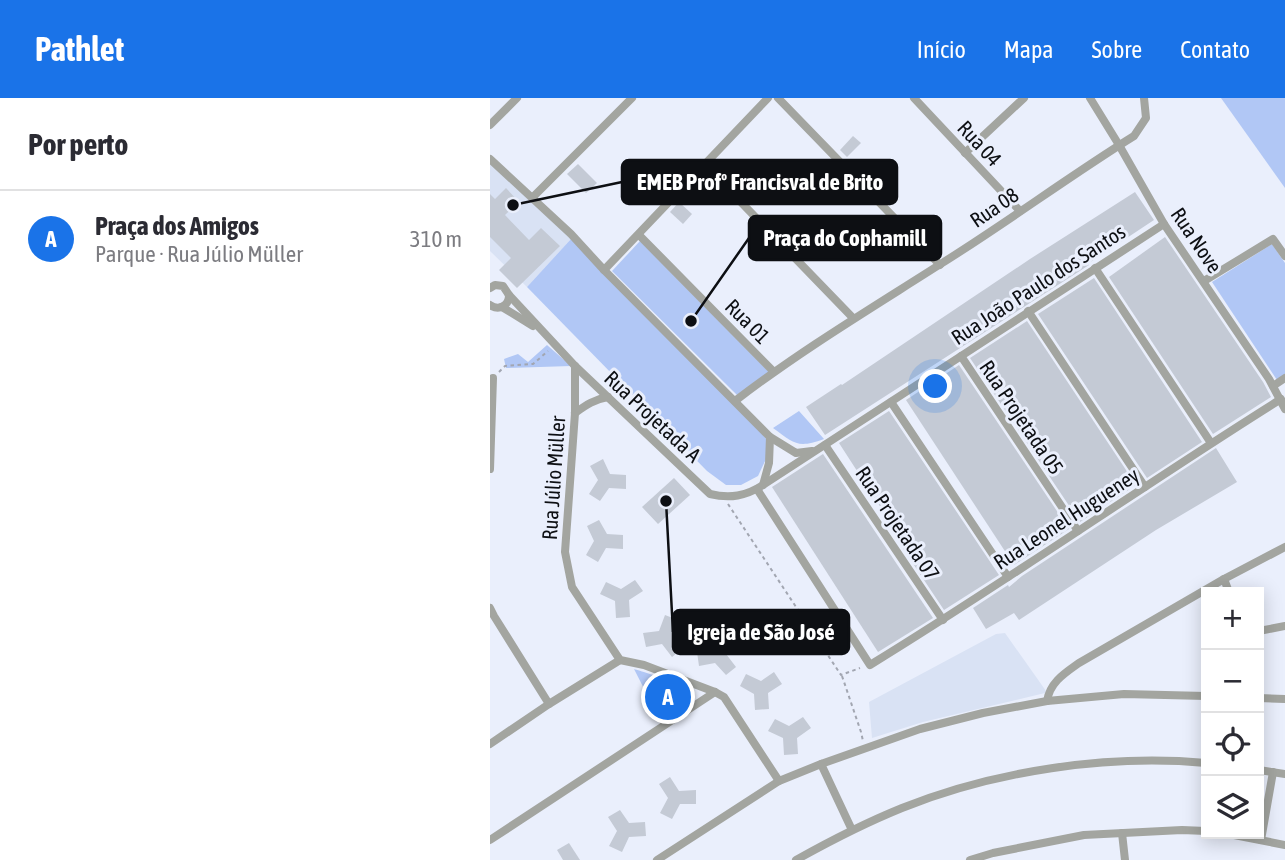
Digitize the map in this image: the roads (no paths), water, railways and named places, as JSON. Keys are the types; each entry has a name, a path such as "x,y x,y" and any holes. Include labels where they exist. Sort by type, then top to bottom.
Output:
{"street":[{"path":"490,125 517,98"},
{"path":"533,197 632,98"},
{"path":"604,271 768,98"},
{"path":"778,98 940,265"},
{"name":"Rua 04","path":"914,98 1020,211"},
{"path":"965,153 1024,98"},
{"name":"Rua Nove","path":"1090,98 1164,224 1273,386 1285,410"},
{"name":"Rua 08","path":"735,401 773,371 940,265 1134,136 1146,118 1144,98"},
{"path":"490,159 571,234 604,271 770,438 796,453 821,448"},
{"path":"705,164 853,318"},
{"name":"Rua João Paulo dos Santos","path":"760,487 1164,224"},
{"name":"Rua 01","path":"639,235 773,371"},
{"path":"1204,281 1273,239 1285,256"},
{"path":"1095,268 1211,443"},
{"name":"Rua Projetada A","path":"490,277 494,287 506,289 554,345 710,494 733,497 760,487"},
{"path":"494,307 507,303 509,295"},
{"name":"Rua Projetada A","path":"494,307 539,329"},
{"path":"1028,311 1145,488"},
{"name":"Rua Projetada 05","path":"961,356 1078,531"},
{"name":"Rua Júlio Müller","path":"575,366 575,412 565,552 572,587 620,660"},
{"path":"490,469 493,378"},
{"path":"1273,386 1285,378"},
{"path":"575,412 590,402 608,397"},
{"name":"Rua Leonel Hugueney","path":"760,487 870,665 1280,399"},
{"path":"891,402 1008,577"},
{"path":"760,487 769,463 770,438"},
{"name":"Rua Projetada 07","path":"821,448 943,620"},
{"path":"1047,701 1052,685 1079,663 1285,547"},
{"path":"1224,579 1227,587"},
{"path":"490,608 549,704"},
{"path":"1264,630 1285,626"},
{"path":"490,744 620,660 644,665 724,697 779,781"},
{"path":"490,840 715,692"},
{"path":"657,860 779,781 920,729 1047,701 1124,694 1201,696"},
{"path":"1264,698 1285,699"},
{"path":"796,860 852,830 950,792 1036,772 1088,764 1136,761 1201,762"},
{"path":"821,764 852,830"},
{"path":"1264,771 1285,774"},
{"path":"1261,840 1273,772"},
{"path":"970,860 1084,835 1201,831"},
{"path":"1122,832 1125,860"},
{"path":"1256,839 1285,845"}],"place":[{"name":"EMEB Profº Francisval de Brito","path":"513,205"},
{"name":"Praça do Cophamill","path":"691,321"},
{"name":"Igreja de São José","path":"666,501"},
{"name":"Praça dos Amigos","path":"668,697"}]}
